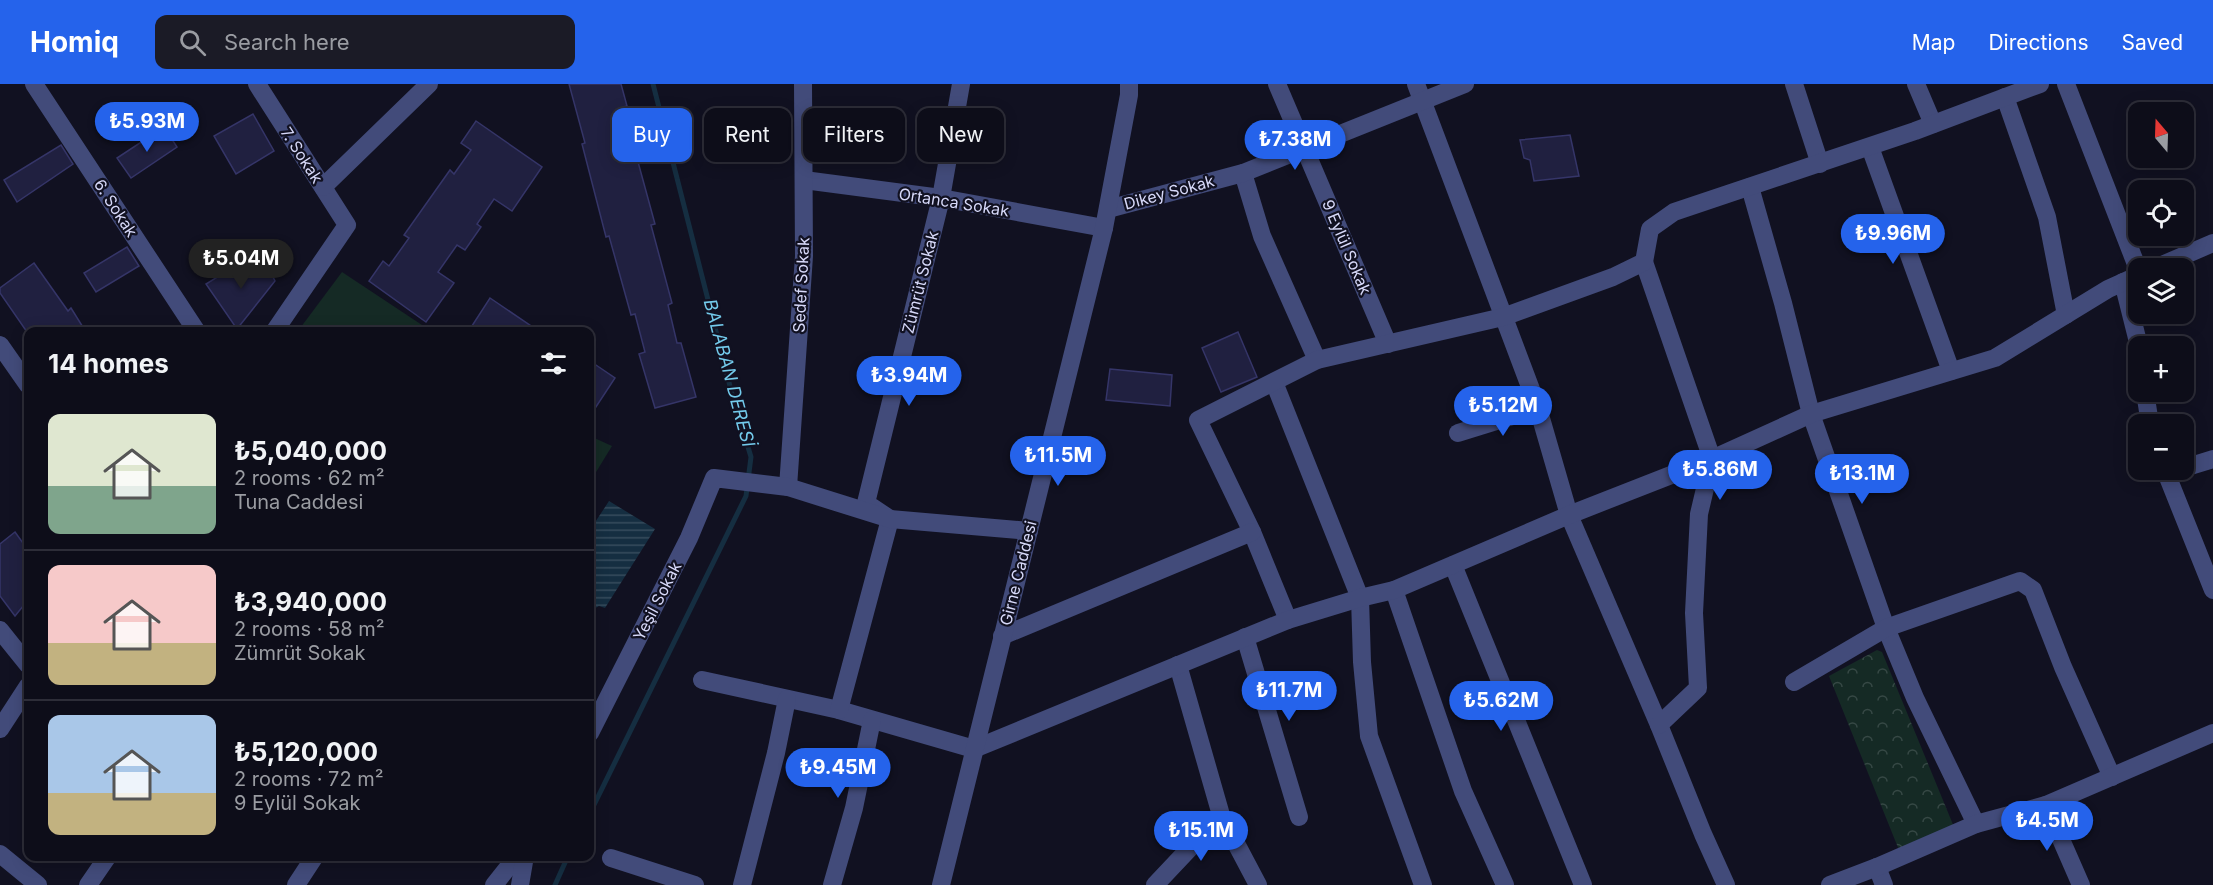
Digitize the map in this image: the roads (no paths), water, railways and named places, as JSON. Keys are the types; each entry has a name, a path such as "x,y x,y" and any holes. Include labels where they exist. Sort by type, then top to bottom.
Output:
{"street":[{"name":"6. Sokak","path":"34,84 194,327"},
{"name":"7. Sokak","path":"257,84 347,225 277,327"},
{"path":"323,187 429,84"},
{"name":"Sedef Sokak","path":"788,487 804,256 802,84"},
{"name":"Zümrüt Sokak","path":"890,519 866,503 941,198 961,84"},
{"name":"Girne Caddesi","path":"941,885 1104,228 1129,95 1129,84"},
{"name":"9 Eylül Sokak","path":"1277,84 1388,344"},
{"name":"Dikey Sokak","path":"1108,209 1243,173 1305,148 1419,93 1465,84"},
{"path":"1794,84 1820,164"},
{"path":"1916,84 1933,124"},
{"path":"1659,725 1698,688 1694,614 1699,514 1712,459 1644,262 1650,229 1674,212 1870,147 2040,84"},
{"path":"2066,84 2128,260"},
{"path":"1419,93 1538,408 1569,515 1726,885"},
{"path":"2005,97 2047,217 2066,315"},
{"path":"1870,147 1951,370"},
{"path":"1243,173 1262,236 1317,360"},
{"name":"Ortanca Sokak","path":"804,180 941,198 1104,228"},
{"path":"1750,187 1783,303 1810,414 1886,628 1915,698 1976,824"},
{"path":"2178,258 2213,243"},
{"path":"1288,620 1252,532 1198,420 1317,360 1503,317 1613,277 1644,262"},
{"path":"702,680 839,711 974,748 1288,620 1394,590 1569,515 1712,459 1810,414 1995,358 2108,289 2128,280"},
{"path":"0,345 24,379"},
{"path":"1274,382 1360,598 1362,662 1369,736 1423,885"},
{"path":"1458,433 1538,408"},
{"path":"2194,464 2213,459"},
{"name":"Yeşil Sokak","path":"594,725 689,538 714,477 788,487"},
{"path":"2177,480 2213,590"},
{"path":"788,487 890,519 1029,531"},
{"path":"839,711 890,519"},
{"path":"1002,636 1252,532"},
{"path":"1453,565 1583,885"},
{"path":"1794,682 1886,628 2020,581 2033,591 2063,667 2112,777"},
{"path":"1394,590 1464,791 1505,885"},
{"path":"0,630 24,660"},
{"path":"1245,638 1299,817"},
{"path":"1178,665 1221,815 1258,885"},
{"path":"0,729 24,692"},
{"path":"742,885 776,753 787,699"},
{"path":"832,885 854,808 872,720"},
{"path":"1830,885 1976,824 2046,805 2213,733"},
{"path":"2046,805 2081,885"},
{"path":"1155,885 1221,815"},
{"path":"0,854 38,885"},
{"path":"611,858 664,880 695,885"},
{"path":"88,885 105,861"},
{"path":"296,885 312,861"},
{"path":"494,885 513,861"},
{"path":"520,885 524,861"},
{"path":"1877,867 1884,885"}],"water":[{"path":"609,501 655,529 605,608 599,606 594,609 594,524"}],"waterway":[{"name":"BALABAN DERESİ","path":"594,805 746,496 751,457 732,394 653,84"},
{"name":"BALABAN DERESİ","path":"555,885 566,861"}]}
